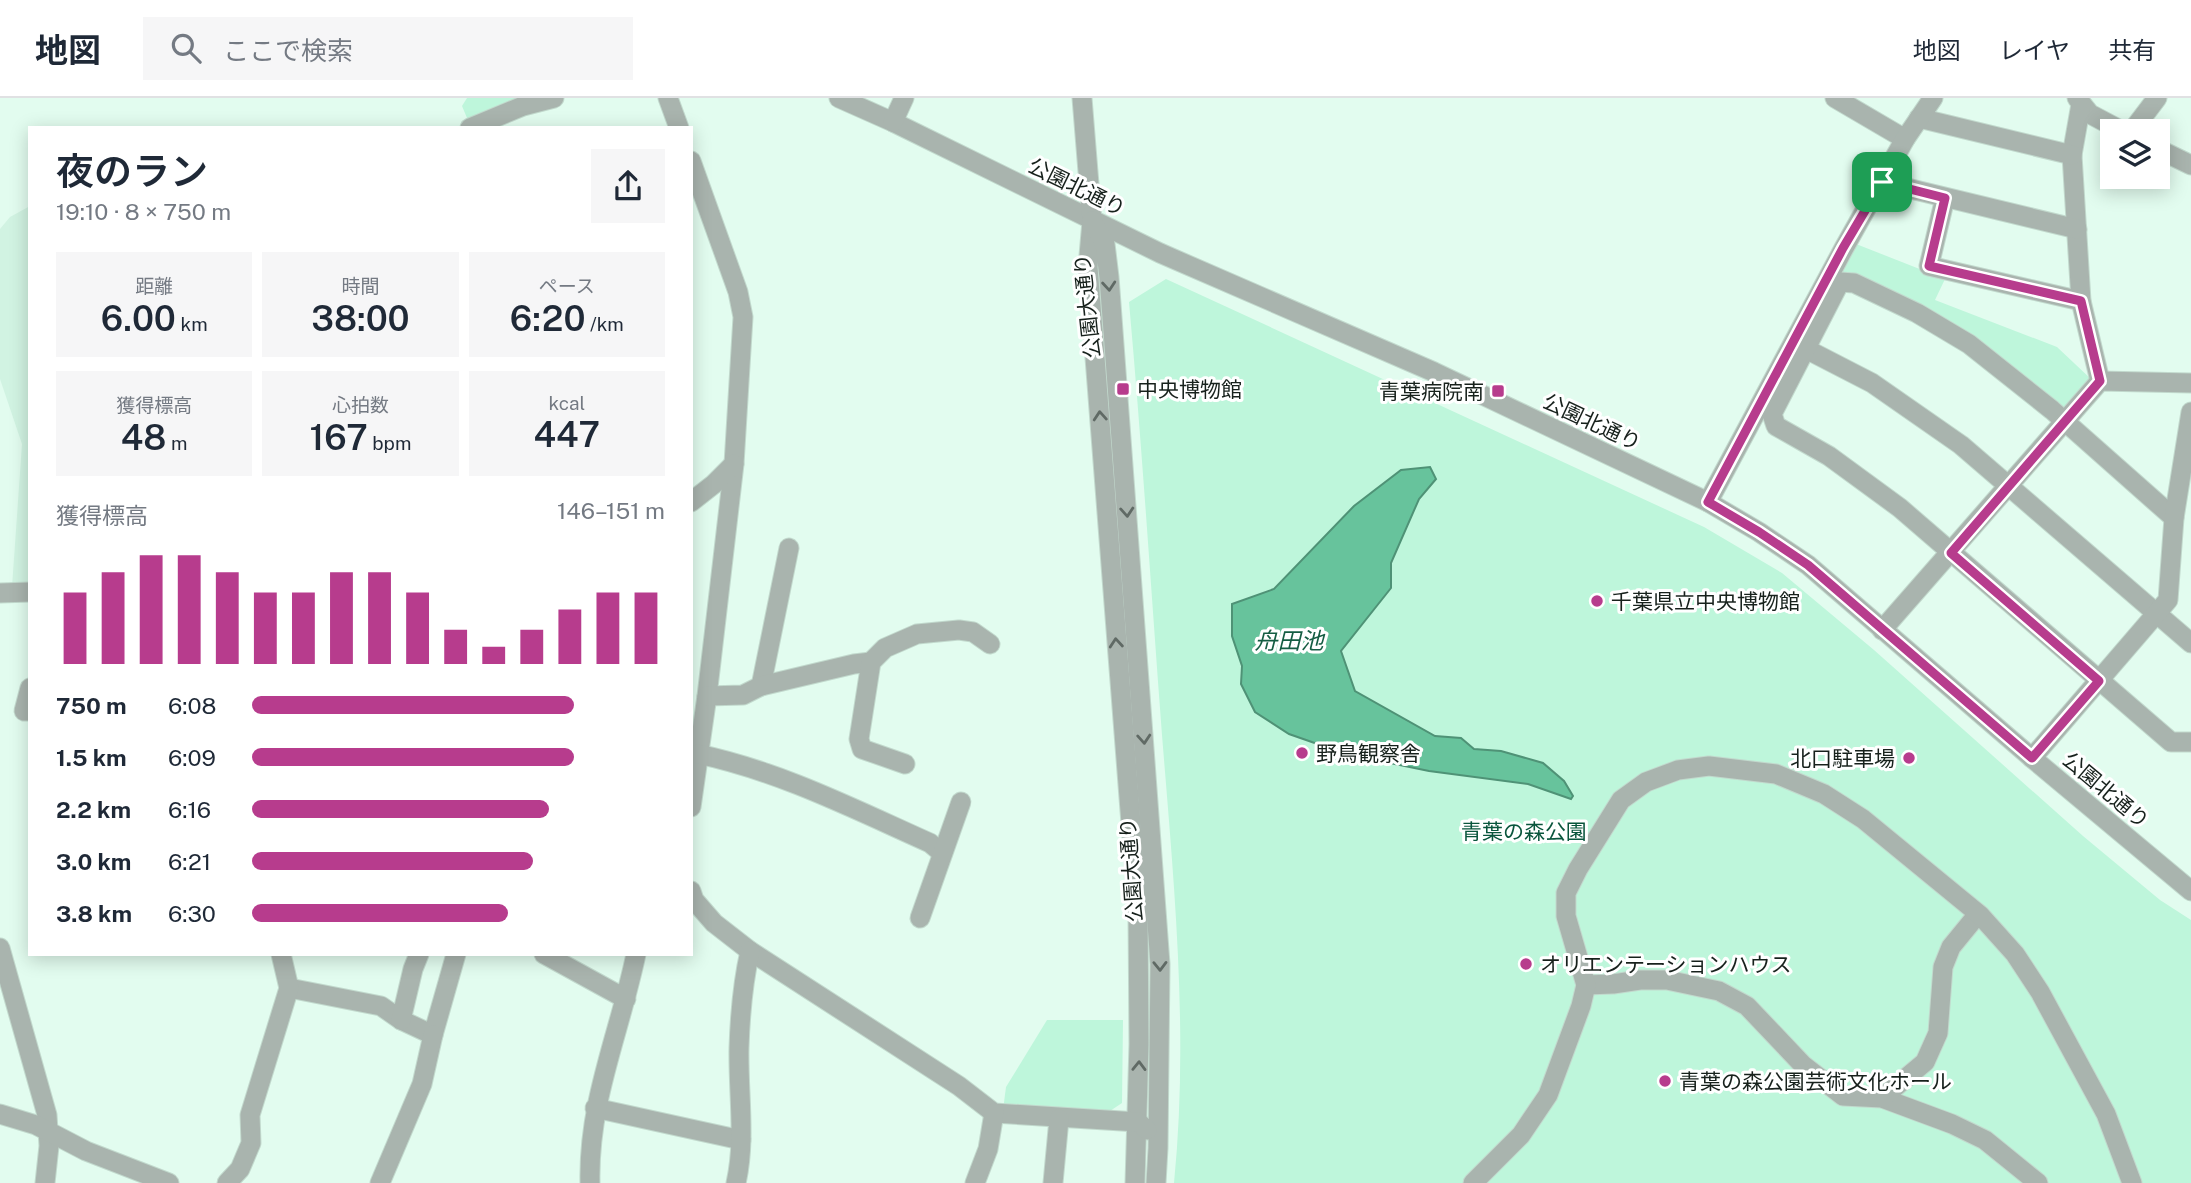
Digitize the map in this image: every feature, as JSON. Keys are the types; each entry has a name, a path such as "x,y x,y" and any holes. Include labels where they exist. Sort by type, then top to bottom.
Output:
{"street":[{"path":"475,126 523,106 554,98"},
{"path":"668,98 678,126"},
{"name":"公園北通り","path":"839,98 894,122 1160,253 1434,372 1708,502 1808,565 2191,891"},
{"path":"894,122 904,98"},
{"path":"1082,98 1092,221"},
{"path":"1835,98 1905,139"},
{"path":"1708,502 1843,248 1905,139 1933,98"},
{"path":"2142,119 2157,98"},
{"path":"2079,101 2091,114 2100,119"},
{"path":"2079,101 2072,155 2081,301 2100,381"},
{"path":"1919,118 2072,155"},
{"path":"2170,155 2191,165"},
{"path":"693,168 738,292 743,317 734,464 693,792"},
{"path":"1882,182 2077,229"},
{"path":"1945,198 1929,266 2081,301"},
{"name":"公園大通り","path":"1092,221 1105,244 1109,277 1160,964 1156,1183"},
{"name":"公園大通り","path":"1092,221 1088,267 1138,914 1138,1122 1135,1183"},
{"path":"2174,518 2063,421 1969,344 1917,313 1854,283 1840,282 1772,414 1776,426 1829,456 1900,508 2171,742 2191,742"},
{"path":"1806,349 1872,383 1913,410 2010,484 2191,643"},
{"path":"1882,630 2100,381 2191,383"},
{"path":"2032,758 2168,600 2174,518 2191,412"},
{"path":"693,500 734,464"},
{"path":"761,685 789,548"},
{"path":"0,593 28,592"},
{"path":"905,764 862,750 859,738 871,662 885,648 917,634 959,630 972,632 990,644"},
{"path":"707,696 743,695 761,685 871,662"},
{"path":"28,696 24,711 28,711"},
{"path":"698,754 772,774 930,843 942,853"},
{"path":"1473,1183 1521,1135 1548,1095 1563,1059 1586,985 1566,916 1566,893 1578,869 1620,800 1646,782 1678,770 1709,766 1776,774 1824,794 1863,818 1978,914 2015,954 2040,992 2106,1114 2132,1183"},
{"path":"920,918 961,802"},
{"path":"693,897 714,923 750,951 959,1086 994,1113 1138,1122 1158,1140"},
{"path":"1882,1098 1925,1062 1938,1033 1942,967 1951,947 1978,914"},
{"path":"0,948 50,1131 45,1183"},
{"path":"736,1183 741,1140 739,1046 750,951"},
{"path":"227,1183 240,1169 251,1143 251,1108 289,988 281,956"},
{"path":"401,1020 418,956"},
{"path":"380,1183 422,1084 455,956"},
{"path":"548,956 626,999"},
{"path":"590,1183 590,1148 595,1108 636,956"},
{"path":"1586,985 1640,979 1667,980 1719,991 1747,1006 1802,1065 1843,1096 1882,1098 1952,1124 1985,1140 2038,1183"},
{"path":"289,988 381,1006 401,1020 433,1035"},
{"path":"1138,1122 1158,1098"},
{"path":"595,1108 741,1140"},
{"path":"975,1183 988,1149 994,1113"},
{"path":"0,1114 50,1131 86,1151 169,1183"},
{"path":"1053,1183 1059,1119"}],"shaded area":[{"path":"28,207 28,588 12,587 22,444 0,379 0,229 10,217"}],"green space":[{"path":"467,98 544,98 470,125 462,106"},
{"path":"1851,242 1945,279 1935,300 2057,347 2092,380 2061,414 1837,271"},
{"name":"青葉の森公園","path":"1166,279 1704,527 1782,573 1874,650 2083,836 2160,900 2191,920 2191,1183 1174,1183 1180,1071 1178,959 1129,302"},
{"path":"1047,1020 1123,1020 1122,1103 1107,1113 1003,1110 1006,1087"}],"water":[{"name":"舟田池","path":"1430,467 1436,479 1419,499 1391,563 1391,588 1341,651 1355,691 1435,736 1461,738 1474,749 1501,751 1543,763 1564,781 1573,796 1571,799 1528,784 1429,771 1346,754 1289,734 1255,712 1241,684 1242,666 1232,636 1232,604 1274,589 1354,506 1401,470"}],"place":[{"name":"中央博物館","path":"1123,389"},
{"name":"青葉病院南","path":"1498,391"},
{"name":"千葉県立中央博物館","path":"1597,601"},
{"name":"野鳥観察舎","path":"1302,753"},
{"name":"北口駐車場","path":"1909,758"},
{"name":"オリエンテーションハウス","path":"1526,964"},
{"name":"青葉の森公園芸術文化ホール","path":"1665,1081"}],"route":[{"path":"1882,182 1945,198 1929,266 2081,301 2100,381 1951,553 2099,681 2032,758 1808,565 1708,502 1843,248 1882,182"}]}
